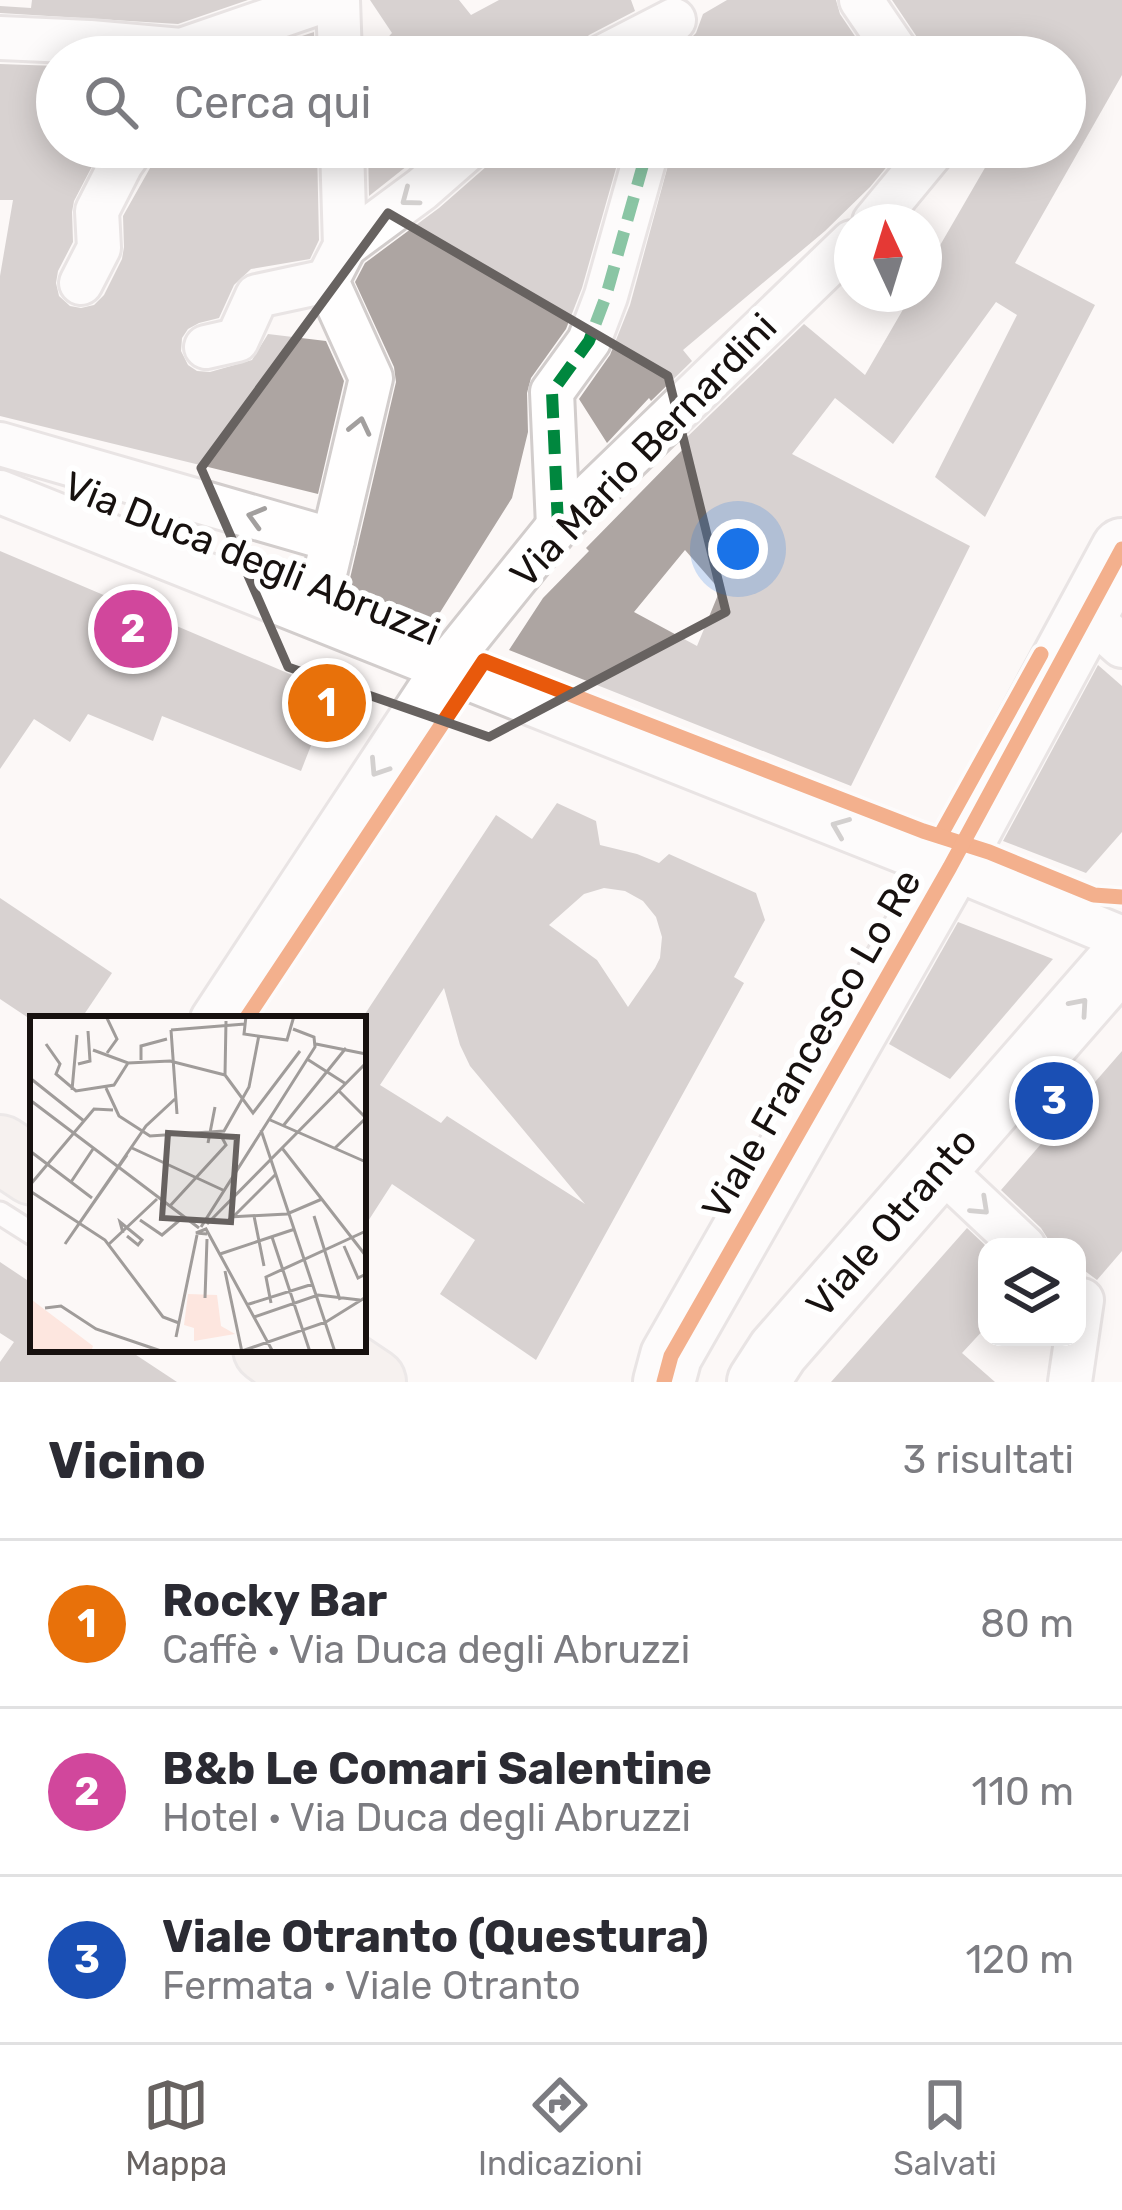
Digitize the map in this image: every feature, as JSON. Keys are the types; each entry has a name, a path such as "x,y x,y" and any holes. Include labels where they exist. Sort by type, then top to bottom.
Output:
{"main road":[{"path":"0,1149 30,1169"},
{"path":"272,1352 311,1382"},
{"path":"327,1352 372,1382"}],"street":[{"path":"228,36 327,0"},
{"path":"338,0 339,36"},
{"path":"861,0 886,36"},
{"path":"0,38 36,40"},
{"path":"81,283 99,248 97,212 119,168"},
{"path":"333,540 371,378 336,264 341,168"},
{"path":"206,347 238,340 256,296 336,264 446,168"},
{"path":"558,526 552,392 590,341 642,168"},
{"path":"889,204 919,168"},
{"name":"Via Mario Bernardini","path":"214,1016 442,670 558,526 834,259"},
{"name":"Via Duca degli Abruzzi","path":"0,444 333,540 315,616"},
{"name":"Via Duca degli Abruzzi","path":"0,492 1122,938"},
{"name":"Viale Francesco Lo Re","path":"664,1382 671,1356 950,867 1104,630 1122,549"},
{"name":"Viale Otranto","path":"758,1382 778,1351 1122,957"},
{"path":"939,1167 1014,1238"},
{"path":"1070,1382 1094,1298"}],"lane":[{"path":"0,1213 30,1232"}],"highlighted area":[{"path":"388,213 668,376 726,612 489,737 288,667 201,468"}],"building":[{"path":"32,0 248,0 178,24 0,13 0,6 31,8"},
{"path":"370,0 459,0 471,15 499,0 631,0 635,11 588,36 389,36 392,33"},
{"path":"727,0 836,0 855,36 693,36 703,14"},
{"path":"892,0 1122,0 1122,75 1086,138 1086,36 916,36"},
{"path":"0,64 36,65 36,168 91,168 74,201 73,242 56,283 59,296 70,306 94,305 104,295 122,259 123,216 150,168 317,168 319,240 310,259 251,269 234,285 219,318 188,329 181,351 188,365 210,372 252,360 268,334 326,341 344,381 318,494 0,416 0,276 13,200 0,200"},
{"path":"368,168 404,168 369,196"},
{"path":"485,168 616,168 566,329 531,378 528,432 512,498 434,622 348,587 396,382 394,367 355,282 365,263"},
{"path":"667,168 886,168 853,204 834,204 834,222 825,231 683,350 692,361 607,443 579,399 610,355 630,305"},
{"path":"985,168 1069,168 1015,263 1095,305 985,517 935,477 1017,315 996,302 893,444 835,398 792,454 970,546 851,786 509,650 543,598 589,551 586,548 689,443 685,439 804,324 865,375 902,312 942,312 942,242","holes":["685,550 720,590 697,646 634,612"]},
{"path":"0,551 332,692 301,771 162,716 153,741 88,714 70,742 34,719 0,769"},
{"path":"1098,665 1122,686 1122,832 1086,873 1003,841"},
{"path":"557,803 596,821 600,845 659,863 669,854 756,893 765,920 734,977 744,983 536,1360 440,1294 475,1240 392,1184 366,1224 364,1016 496,815 532,839","holes":["604,888 625,891 643,901 656,917 662,937 660,958 628,1007 597,960 549,925 584,894","444,988 470,1066 585,1204 447,1116 441,1123 380,1085"]},
{"path":"0,898 112,973 83,1016 30,1019 0,999"},
{"path":"958,922 1053,959 950,1079 889,1044"},
{"path":"1122,1051 1122,1251 1097,1280 1086,1272 1086,1238 1047,1238 1001,1190"},
{"path":"967,1228 978,1238 978,1336 962,1353 995,1382 831,1382"},
{"path":"0,1262 30,1282 30,1352 132,1352 177,1382 0,1382 0,1362 14,1342 0,1333"}],"marked path":[{"path":"558,526 552,392 589,341 642,168"}],"cycle path":[{"path":"664,1382 671,1356 950,867 1122,549"},
{"path":"940,836 1041,654"},
{"path":"248,1016 484,661 1094,895 1122,897"}],"place":[{"name":"B&b Le Comari Salentine","path":"133,629"},
{"name":"Rocky Bar","path":"327,703"},
{"name":"Viale Otranto (Questura)","path":"1054,1101"}]}
